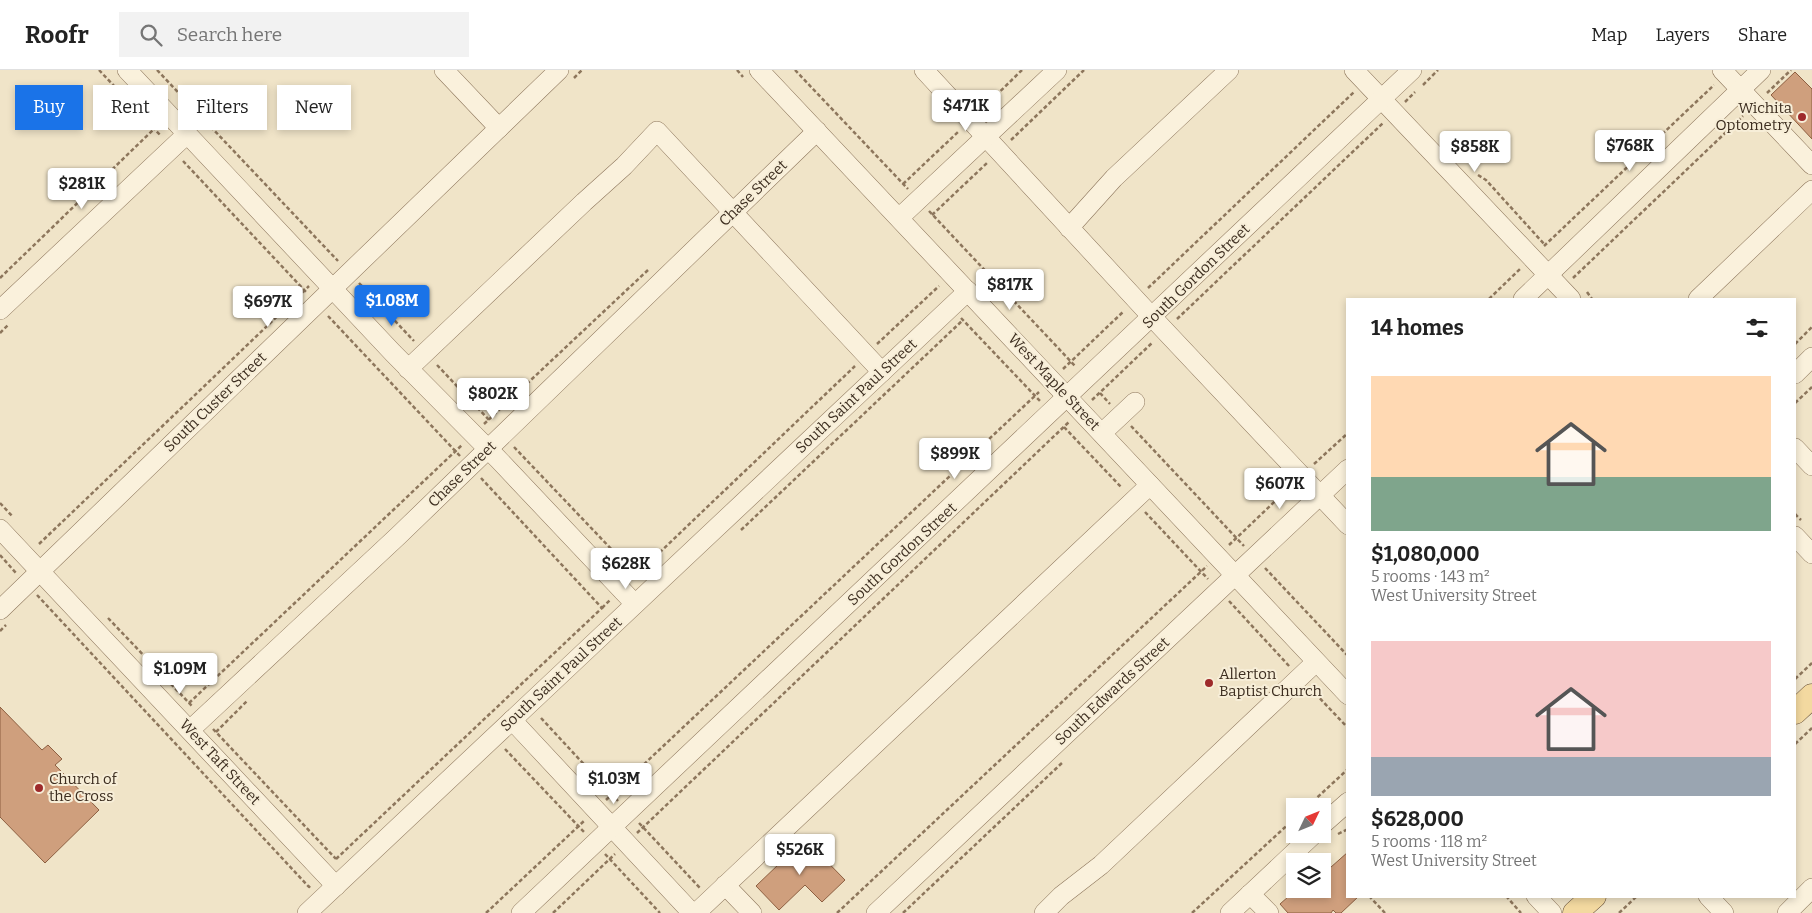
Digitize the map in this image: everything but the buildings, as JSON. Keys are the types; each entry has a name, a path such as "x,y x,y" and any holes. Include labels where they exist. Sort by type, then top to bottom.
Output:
{"main road":[{"path":"1796,711 1812,696"},
{"path":"1575,913 1592,898"}],"street":[{"path":"127,70 408,369 635,604"},
{"path":"444,70 499,128"},
{"name":"South Custer Street","path":"0,610 343,266 499,128 559,70"},
{"name":"West Maple Street","path":"759,70 1346,693"},
{"path":"924,70 1158,324 1346,523"},
{"path":"899,218 1057,70"},
{"path":"1069,228 1114,178 1229,70"},
{"name":"South Gordon Street","path":"521,913 1087,379 1158,324 1387,106 1412,70"},
{"path":"1524,298 1761,70"},
{"path":"1724,72 1812,165"},
{"path":"1359,76 1567,294"},
{"path":"408,369 569,215 624,166 658,131 882,372"},
{"name":"Chase Street","path":"190,730 470,466 817,131"},
{"path":"0,310 187,134"},
{"path":"1699,298 1812,190"},
{"name":"South Saint Paul Street","path":"307,913 968,291"},
{"path":"1796,373 1811,360"},
{"path":"1102,433 1135,402"},
{"path":"1796,449 1812,466"},
{"name":"South Edwards Street","path":"876,913 1346,470"},
{"path":"729,889 1150,485"},
{"name":"West Taft Street","path":"0,529 336,886"},
{"path":"1796,537 1812,554"},
{"path":"1044,913 1101,864 1316,662"},
{"path":"512,720 611,828 694,913 729,889 790,840"},
{"path":"1331,817 1346,804"},
{"path":"1230,913 1304,843"},
{"path":"1787,913 1812,888"},
{"path":"729,889 752,913"},
{"path":"1250,894 1269,913"},
{"path":"1538,898 1552,913"},
{"path":"1710,898 1724,913"}],"path":[{"path":"99,70 113,85"},
{"path":"157,70 636,575"},
{"path":"795,70 1087,379"},
{"path":"553,913 1100,393 1158,324 1387,106 1438,70"},
{"path":"1567,294 1791,70"},
{"path":"1489,298 1724,72"},
{"path":"486,913 1136,300 1359,76"},
{"path":"0,278 153,130"},
{"path":"155,130 602,608"},
{"path":"39,544 343,266"},
{"path":"189,704 648,269"},
{"path":"336,859 622,590 939,286"},
{"path":"1796,343 1812,327"},
{"path":"1796,402 1812,387"},
{"path":"1100,393 1346,654"},
{"path":"837,913 1346,435"},
{"path":"0,555 88,650"},
{"path":"1796,678 1812,663"},
{"path":"1796,743 1812,728"},
{"path":"501,744 660,913"},
{"path":"903,913 1068,757"},
{"path":"1317,798 1346,771"},
{"path":"1192,913 1286,826"},
{"path":"1371,898 1385,913"},
{"path":"1508,898 1521,913"},
{"path":"1619,913 1634,898"}],"place":[{"name":"Wichita Optometry","path":"1802,117"},
{"name":"Allerton Baptist Church","path":"1209,683"},
{"name":"Church of the Cross","path":"39,788"}]}
